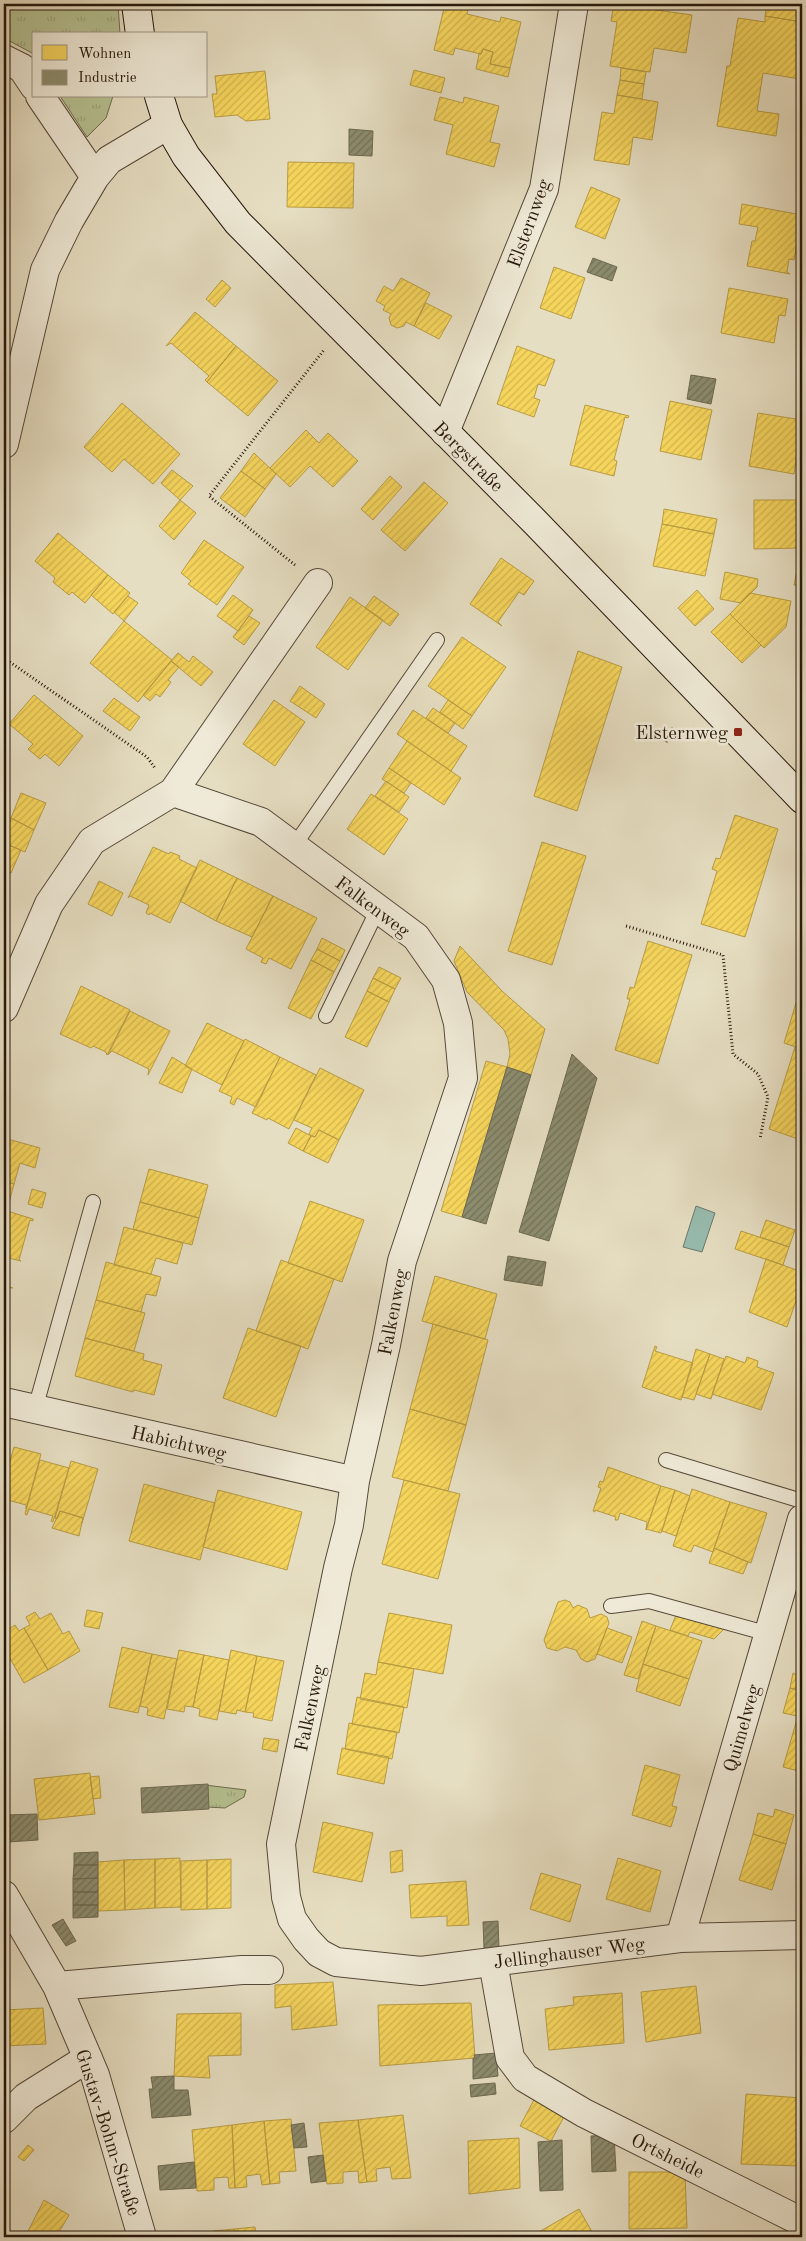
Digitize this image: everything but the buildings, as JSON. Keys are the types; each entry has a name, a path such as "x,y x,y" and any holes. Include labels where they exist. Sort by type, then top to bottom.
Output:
{"street":[{"path":"136,4 140,32"},
{"name":"Elsternweg","path":"445,432 544,189 574,4"},
{"path":"4,58 22,68 32,83"},
{"path":"41,98 95,177"},
{"name":"Bergstraße","path":"160,98 168,125 200,176 238,223 542,529 802,799"},
{"path":"4,444 45,270 68,221 95,177 109,160 168,125"},
{"path":"4,1008 49,904 92,841 173,792 318,583"},
{"name":"Falkenweg","path":"173,792 261,822 416,937 446,980 458,1023 463,1078 402,1261 386,1345 355,1481 349,1525 338,1568 281,1844 286,1897 292,1919 319,1953 336,1962"},
{"name":"Habichtweg","path":"4,1402 355,1481"},
{"name":"Quimelweg","path":"680,1938 802,1518"},
{"name":"Gustav-Bohm-Straße","path":"4,1895 57,1986 95,2075 142,2237"},
{"name":"Jellinghauser Weg","path":"336,1962 421,1971 680,1938 802,1935"},
{"name":"Ortsheide","path":"493,1962 510,2058 517,2070 536,2086 584,2113 802,2222"},
{"path":"57,1986 242,1970 269,1970"},
{"path":"4,2119 26,2097 88,2058"}],"lane":[{"path":"294,846 438,640"},
{"path":"326,1016 378,909"},
{"path":"35,1409 93,1202"},
{"path":"666,1460 802,1501"},
{"path":"611,1606 649,1601 769,1634"}],"path":[{"path":"314,363 209,496 318,583"},
{"path":"4,658 147,757 173,792"},
{"path":"666,742 672,729 705,738"},
{"path":"626,926 723,956 733,1054 758,1074 768,1097 760,1139"}],"green space":[{"path":"4,4 118,4 120,32 32,32 32,53 4,38"},
{"path":"61,98 112,98 106,118 87,137"},
{"path":"205,1785 246,1790 244,1797 225,1808 207,1807"}],"water":[{"path":"696,1206 715,1213 702,1252 683,1247"}],"place":[{"name":"Elsternweg","path":"738,732"}]}
